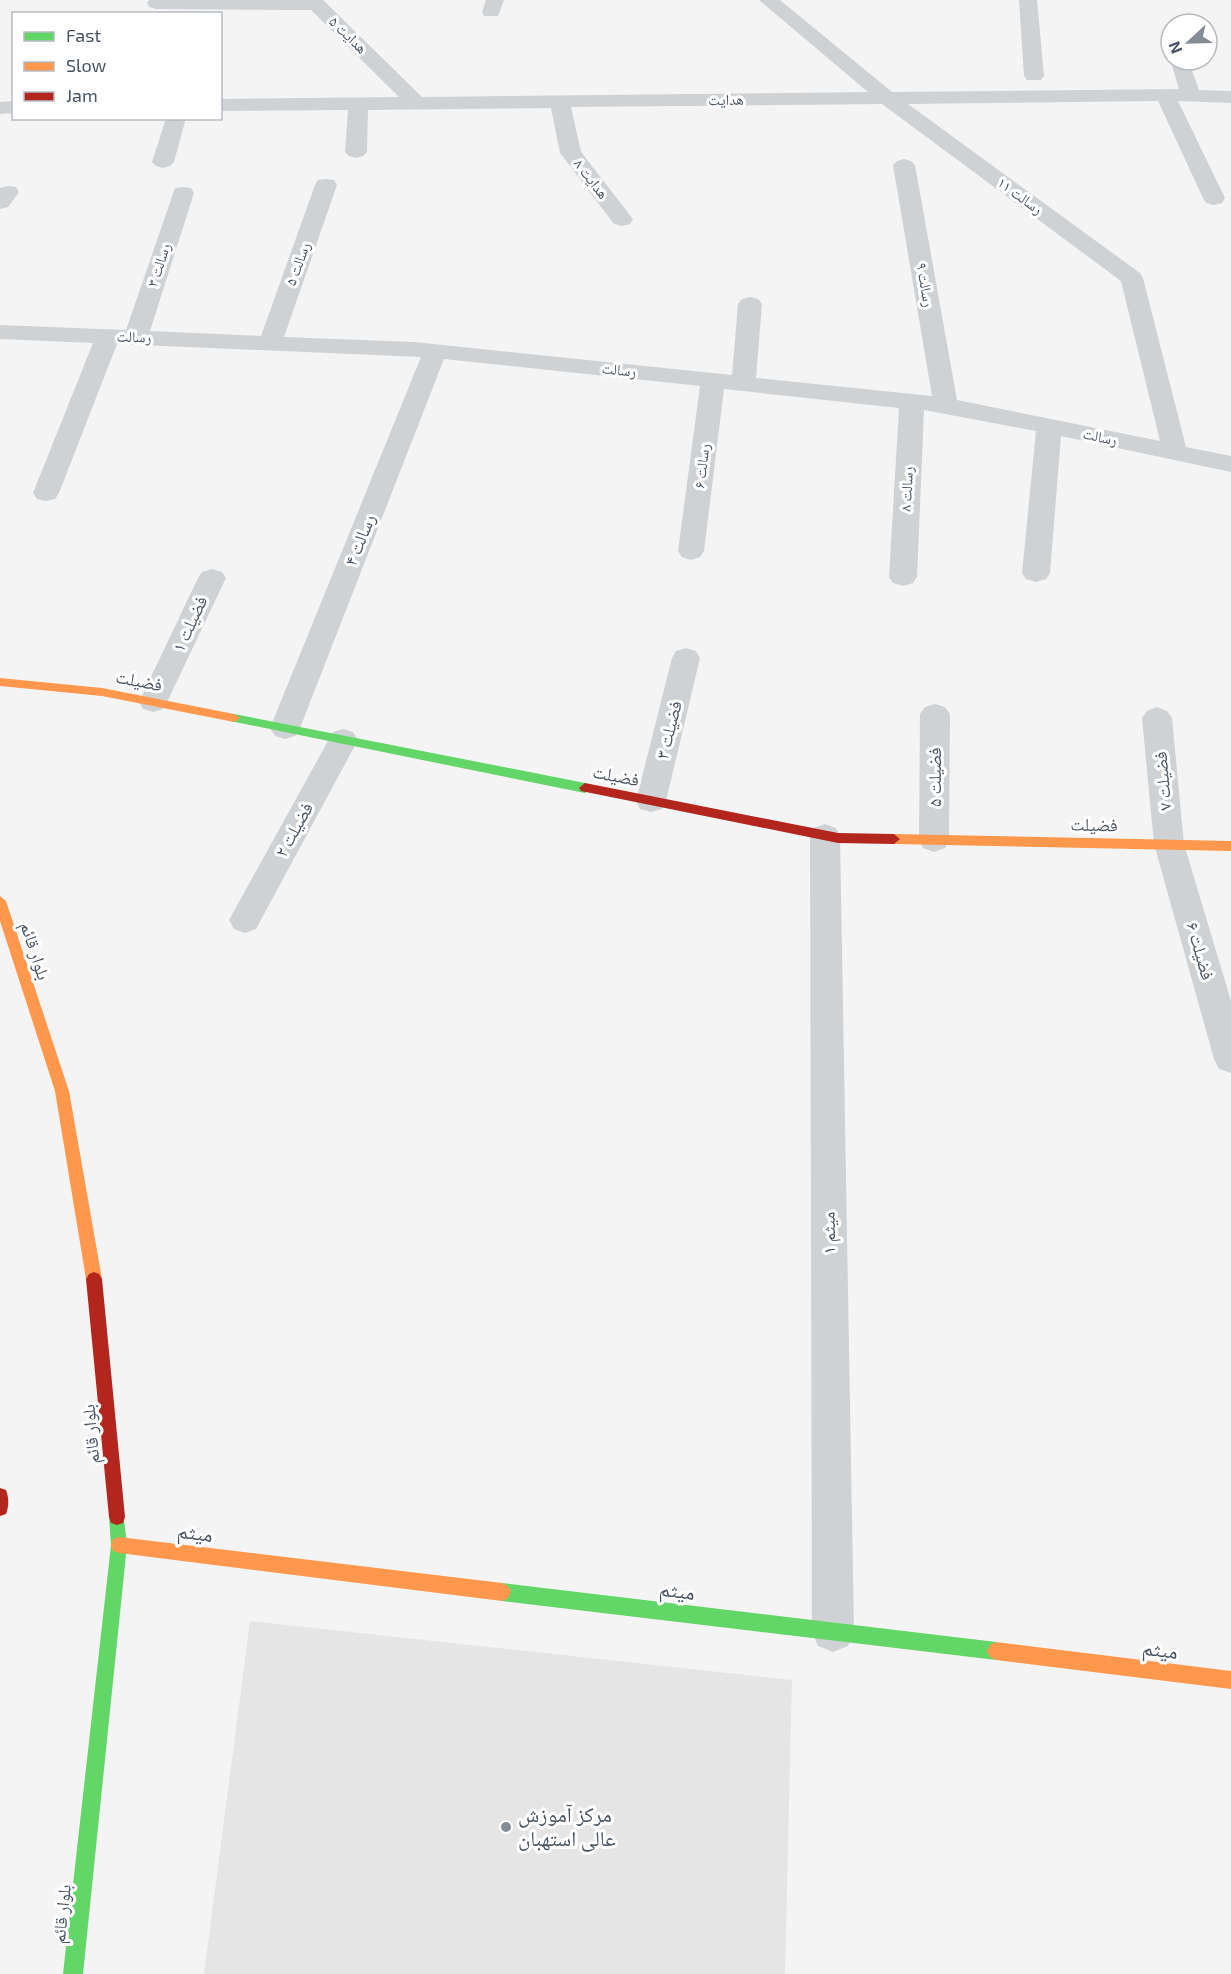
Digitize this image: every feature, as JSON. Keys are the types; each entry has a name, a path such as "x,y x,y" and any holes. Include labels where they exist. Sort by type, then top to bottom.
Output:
{"street":[{"name":"رسالت ۱۱","path":"768,0 887,98 1132,278 1175,453"},
{"path":"1028,0 1035,76"},
{"name":"هدایت ۵","path":"156,3 314,2 417,103"},
{"path":"1184,72 1191,96"},
{"name":"هدایت","path":"222,105 1165,95 1231,97"},
{"path":"1165,95 1214,198"},
{"name":"هدایت ۸","path":"560,102 571,153 622,219"},
{"path":"356,152 358,104"},
{"path":"163,162 175,120"},
{"name":"رسالت ۹","path":"904,165 946,405"},
{"name":"رسالت ۵","path":"270,343 326,185"},
{"name":"رسالت ۳","path":"135,337 183,193"},
{"path":"743,384 750,304"},
{"name":"رسالت","path":"0,332 435,351 713,380 946,405 1231,464"},
{"path":"46,494 108,336"},
{"name":"رسالت ۴","path":"285,728 435,351"},
{"name":"رسالت ۶","path":"691,551 713,380"},
{"name":"رسالت ۸","path":"903,577 912,402"},
{"path":"1036,573 1049,427"},
{"name":"فضیلت ۱","path":"153,702 212,578"},
{"name":"فضیلت ۳","path":"651,801 686,658"},
{"name":"فضیلت","path":"0,682 102,692 838,838 1231,846"},
{"name":"فضیلت ۵","path":"934,840 935,714"},
{"name":"فضیلت ۷","path":"1157,718 1169,844"},
{"name":"فضیلت ۲","path":"245,920 343,740"},
{"name":"میثم ۱","path":"825,836 833,1631"},
{"name":"فضیلت ۶","path":"1169,844 1231,1059"},
{"name":"بلوار قائم","path":"0,901 62,1090 98,1300 119,1545 73,1974"},
{"path":"0,1496 0,1506"},
{"name":"میثم","path":"119,1545 1231,1680"}],"shaded area":[{"name":"مرکز آموزش عالی استهبان","path":"250,1621 792,1680 785,1974 204,1974"}],"traffic: fast":[{"path":"234,718 585,788"},
{"path":"73,1974 119,1545 117,1517"},
{"path":"502,1592 996,1651"}],"traffic: slow":[{"path":"0,682 102,692 234,718"},
{"path":"894,839 1231,846"},
{"path":"0,901 62,1091 94,1279"},
{"path":"119,1545 502,1592"},
{"path":"996,1651 1231,1680"}],"traffic: jam":[{"path":"585,788 838,838 894,839"},
{"path":"94,1279 117,1517"},
{"path":"0,1496 0,1508"}],"place":[{"name":"مرکز آموزش عالی استهبان","path":"506,1827"}]}
